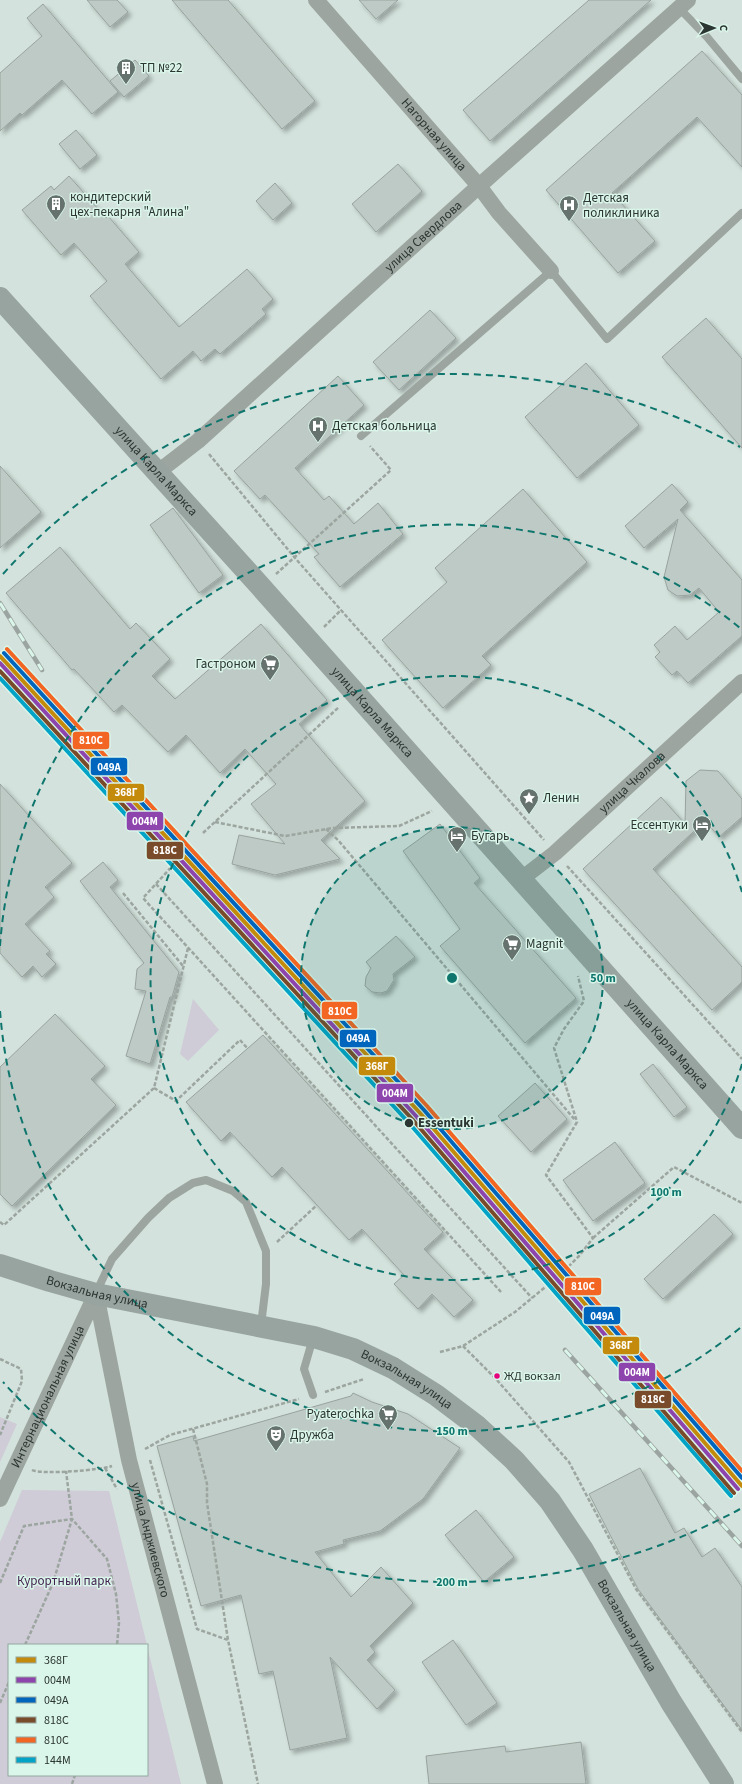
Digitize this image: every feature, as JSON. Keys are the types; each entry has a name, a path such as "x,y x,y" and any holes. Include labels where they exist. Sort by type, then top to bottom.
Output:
{"street":[{"name":"Нагорная улица","path":"316,0 479,186 499,213 551,270"},
{"name":"улица Свердлова","path":"158,472 198,441 479,186 684,4"},
{"name":"улица Карла Маркса","path":"0,298 261,587 742,1128"},
{"name":"улица Чкалова","path":"520,880 555,853 742,682"},
{"name":"Вокзальная улица","path":"0,1264 50,1282 96,1294 314,1337 353,1349 393,1368 436,1395 477,1426 514,1460 550,1501 583,1550 671,1702 723,1784"},
{"name":"улица Анджиевского","path":"96,1294 129,1460 215,1784"},
{"name":"Интернациональная улица","path":"0,1498 96,1294"}],"lane":[{"path":"684,4 707,37 742,79"},
{"path":"361,436 551,270 607,339 742,213"},
{"path":"96,1294 112,1259 169,1198 193,1183 206,1180 218,1183 233,1191 246,1202 266,1251 266,1284 261,1326"},
{"path":"313,1395 304,1369 314,1337"}],"path":[{"path":"261,587 391,470 361,436"},
{"path":"198,441 295,558 555,853 742,1059"},
{"path":"0,675 175,863 501,1223 536,1265"},
{"path":"203,833 353,692"},
{"path":"215,822 285,836 326,829 399,826 436,809 449,800"},
{"path":"326,829 338,840 577,1122"},
{"path":"175,863 143,898 501,1292"},
{"path":"156,884 523,1286 532,1298"},
{"path":"123,893 184,967"},
{"path":"0,1222 4,1225 154,1088 189,947"},
{"path":"577,975 584,1001 564,1029 554,1048 577,1122 546,1175 593,1238"},
{"path":"154,1088 176,1101 240,1040 248,1049"},
{"path":"440,1352 463,1346 515,1312 561,1274 579,1256 593,1238 674,1167 742,1203"},
{"path":"266,1251 317,1205"},
{"path":"463,1346 496,1379 569,1462 636,1589 742,1732"},
{"path":"0,1359 21,1369 22,1380 0,1435"},
{"path":"333,1390 368,1377"},
{"path":"35,1471 66,1471 105,1468 129,1460 146,1448 170,1435 313,1395"},
{"path":"193,1429 207,1484 207,1503 228,1640 258,1784"},
{"path":"146,1448 197,1629 228,1640"},
{"path":"25,1644 53,1582 72,1519 66,1471"},
{"path":"0,1583 24,1526 72,1519"},
{"path":"72,1519 107,1559 116,1594 119,1623 117,1644"},
{"path":"0,1703 8,1684"}],"green space":[{"path":"193,999 219,1030 188,1061 180,1054"},
{"path":"0,1417 17,1424 0,1462"},
{"name":"Курортный парк","path":"22,1490 109,1491 147,1644 8,1644 8,1776 148,1776 148,1650 181,1784 0,1784 0,1542"}],"building":[{"path":"87,0 117,0 128,12 110,27"},
{"path":"172,0 228,0 315,101 282,129"},
{"path":"359,0 398,0 376,19"},
{"path":"589,0 651,0 490,141 463,110"},
{"path":"43,4 118,92 92,114 62,80 22,115 20,113 0,131 0,73 42,36 27,18"},
{"path":"702,51 742,95 742,167 697,117 612,193 655,241 618,273 546,190"},
{"name":"ТП №22","path":"135,60 149,76 124,97 110,81"},
{"path":"76,130 97,155 80,169 59,144"},
{"path":"398,164 422,191 376,232 352,204"},
{"path":"69,176 106,218 108,216 139,252 125,264 179,327 247,269 273,299 262,309 266,314 220,354 215,349 201,361 193,351 161,379 90,296 107,281 74,243 61,255 22,210 51,186 54,190"},
{"path":"275,183 292,203 273,220 256,201"},
{"path":"430,310 456,338 399,390 373,362"},
{"path":"706,318 742,359 742,448 662,357"},
{"path":"586,363 639,425 577,478 525,417"},
{"path":"338,376 364,405 295,468 324,500 329,496 354,524 378,503 403,534 340,587 314,557 319,554 265,495 260,499 234,471"},
{"path":"0,466 41,512 0,548"},
{"path":"672,484 688,502 680,510 742,580 742,636 688,683 677,671 672,675 655,657 660,652 654,645 675,626 687,640 719,612 699,588 690,595 677,596 668,590 664,577 678,519 644,548 625,526"},
{"path":"523,489 587,562 482,656 491,665 443,708 382,640 447,582 435,568"},
{"path":"173,508 223,575 199,593 150,525"},
{"path":"60,547 130,629 136,623 170,659 152,676 175,699 261,624 327,700 299,724 365,801 321,840 340,859 275,875 232,864 239,835 285,844 251,804 276,784 245,749 220,773 186,735 168,752 122,705 114,712 74,669 72,670 6,593"},
{"path":"700,770 718,771 742,799 742,817 719,837 705,821 653,869 742,967 742,982 712,1010 583,869 661,797 685,824 686,781"},
{"path":"0,784 72,863 45,887 54,897 25,924 50,951 46,954 56,964 42,977 33,966 22,977 0,953"},
{"path":"440,824 480,878 474,883 576,998 525,1043 440,946 460,929 403,851"},
{"path":"103,862 118,880 110,887 179,972 150,1064 126,1056 146,991 135,989 137,969 144,963 80,881"},
{"path":"396,936 415,957 393,974 394,980 387,991 381,993 372,992 365,986 366,977 371,968 366,962"},
{"path":"55,1014 105,1066 91,1079 116,1105 12,1206 0,1194 0,1067"},
{"path":"263,1035 443,1232 424,1249 473,1300 454,1317 432,1294 418,1309 394,1284 404,1275 362,1229 349,1240 282,1167 272,1177 230,1132 221,1141 186,1102"},
{"path":"653,1064 687,1107 674,1117 640,1074"},
{"path":"535,1083 567,1119 531,1152 498,1116"},
{"path":"615,1142 645,1183 593,1221 563,1180"},
{"path":"714,1214 733,1234 663,1299 644,1279"},
{"path":"353,1393 372,1402 408,1414 460,1448 423,1499 380,1531 343,1540 344,1544 315,1552 351,1597 381,1567 413,1603 370,1646 375,1652 367,1660 395,1690 377,1709 330,1657 347,1738 290,1750 273,1671 259,1674 241,1595 201,1606 157,1446 193,1436 194,1441 351,1396"},
{"path":"640,1468 675,1533 684,1528 702,1557 715,1548 742,1587 742,1730 638,1589 589,1494"},
{"path":"476,1510 514,1557 484,1582 445,1535"},
{"path":"453,1640 497,1703 466,1725 422,1662"},
{"path":"581,1742 586,1784 429,1784 426,1756 505,1746 506,1752"}],"railway":[{"path":"0,603 42,670"},
{"path":"565,1350 742,1546"}],"transit line":[{"name":"810С","path":"7,649 427,1106 742,1471"},
{"name":"049А","path":"4,653 424,1110 742,1478"},
{"name":"368Г","path":"0,656 420,1113 742,1486"},
{"name":"004М","path":"0,663 416,1116 738,1489"},
{"name":"818С","path":"0,671 413,1120 734,1493"},
{"name":"144М","path":"0,678 409,1123 731,1496"}],"place":[{"name":"ТП №22","path":"126,85"},
{"name":"кондитерский цех-пекарня \"Алина\"","path":"56,221"},
{"name":"Детская поликлиника","path":"569,222"},
{"name":"Детская больница","path":"318,443"},
{"name":"Гастроном","path":"270,681"},
{"name":"Ленин","path":"529,815"},
{"name":"Ессентуки","path":"702,842"},
{"name":"Бугарь","path":"457,853"},
{"name":"Magnit","path":"512,961"},
{"name":"Essentuki","path":"409,1123"},
{"name":"ЖД вокзал","path":"497,1376"},
{"name":"Pyaterochka","path":"388,1431"},
{"name":"Дружба","path":"276,1452"}]}
